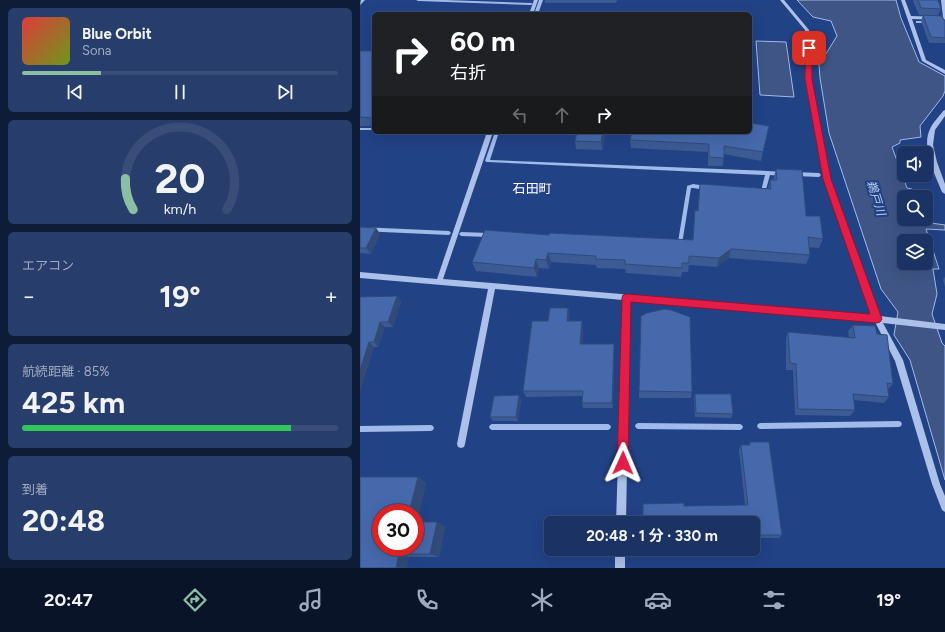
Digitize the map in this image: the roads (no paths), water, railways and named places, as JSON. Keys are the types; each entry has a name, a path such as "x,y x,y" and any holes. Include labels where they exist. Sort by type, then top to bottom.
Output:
{"street":[{"path":"360,4 363,0"},
{"path":"532,12 536,0"},
{"path":"782,0 807,30 808,79 827,179 877,319 899,360 936,484 945,507"},
{"path":"903,0 924,61 945,72"},
{"path":"908,17 945,19 943,0"},
{"path":"945,112 932,130 931,148 945,192"},
{"path":"439,282 489,134"},
{"path":"360,275 877,319 943,326"},
{"path":"461,444 492,286"},
{"path":"621,516 627,298"},
{"path":"620,556 620,568"}],"water":[{"name":"鵜戸川","path":"797,0 896,0 901,18 919,62 945,76 945,91 943,96 920,126 921,137 900,140 900,143 892,147 897,161 897,182 905,182 907,188 912,190 897,190 897,226 933,226 933,223 945,225 945,230 926,229 928,234 897,234 897,270 933,269 937,294 932,314 942,343 945,346 945,480 910,360 894,335 898,312 881,289 829,133 819,65 837,36 831,21 813,17"},
{"path":"756,41 786,42 794,97 760,95"},
{"path":"933,251 939,269 933,269"}],"waterway":[{"path":"418,0 531,4"},
{"path":"537,12 541,0"},
{"path":"917,22 928,22"},
{"path":"360,129 372,129"},
{"path":"496,134 487,161 768,173"},
{"path":"761,193 763,193 768,173"},
{"path":"768,173 781,174"},
{"path":"795,174 819,175"},
{"path":"678,244 680,244 689,187 693,186 706,188"},
{"path":"360,229 449,233"},
{"path":"461,234 488,235"},
{"path":"760,426 899,424"},
{"path":"638,426 740,427"},
{"path":"492,427 608,427"},
{"path":"360,429 431,428"}],"district":[{"name":"石田町","path":"532,188"}]}
